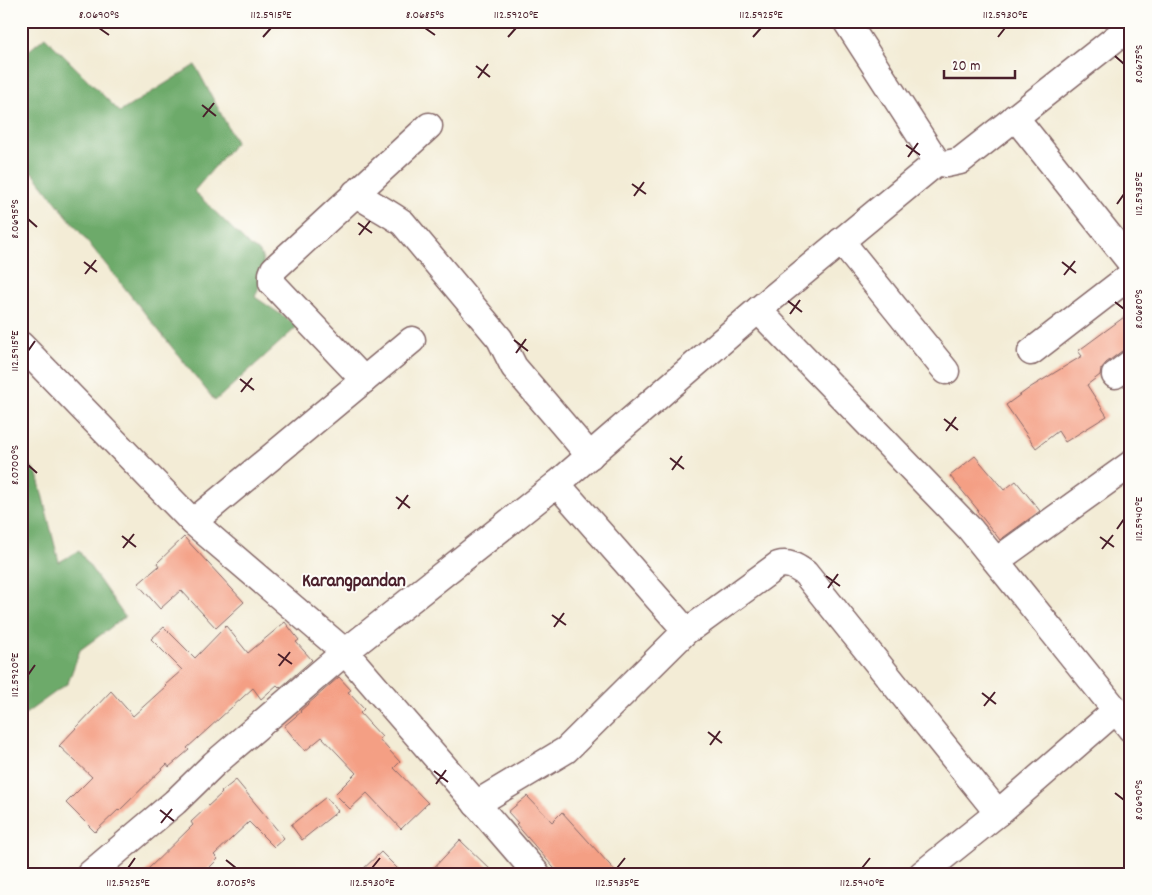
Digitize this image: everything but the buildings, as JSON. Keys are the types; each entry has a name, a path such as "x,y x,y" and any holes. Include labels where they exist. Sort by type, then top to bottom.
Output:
{"street":[{"path":"846,21 937,162 946,164 960,161 1015,117 1128,33"},
{"path":"1015,117 1131,263"},
{"path":"364,380 272,283 274,269 429,126"},
{"path":"90,874 175,802 214,764 344,652 557,484 758,310 937,162"},
{"path":"356,193 403,223 500,338 514,367 590,456"},
{"path":"841,241 946,371"},
{"path":"1031,352 1131,275"},
{"path":"758,310 950,507 996,561 1123,720 998,813 922,874"},
{"path":"193,522 412,340"},
{"path":"21,345 193,522 344,652 537,874"},
{"path":"996,561 1131,464"},
{"path":"557,484 681,626 688,629"},
{"path":"476,804 566,750 688,629 778,565 785,563 805,574 998,813"}],"green space":[{"path":"45,37 120,112 195,65 236,142 194,191 251,247 260,252 266,269 255,297 298,326 215,401 32,172 21,181 21,57"},
{"path":"21,453 37,474 59,562 79,551 125,617 80,650 68,683 21,717"}],"district":[{"name":"Karangpandan","path":"354,582"}]}
